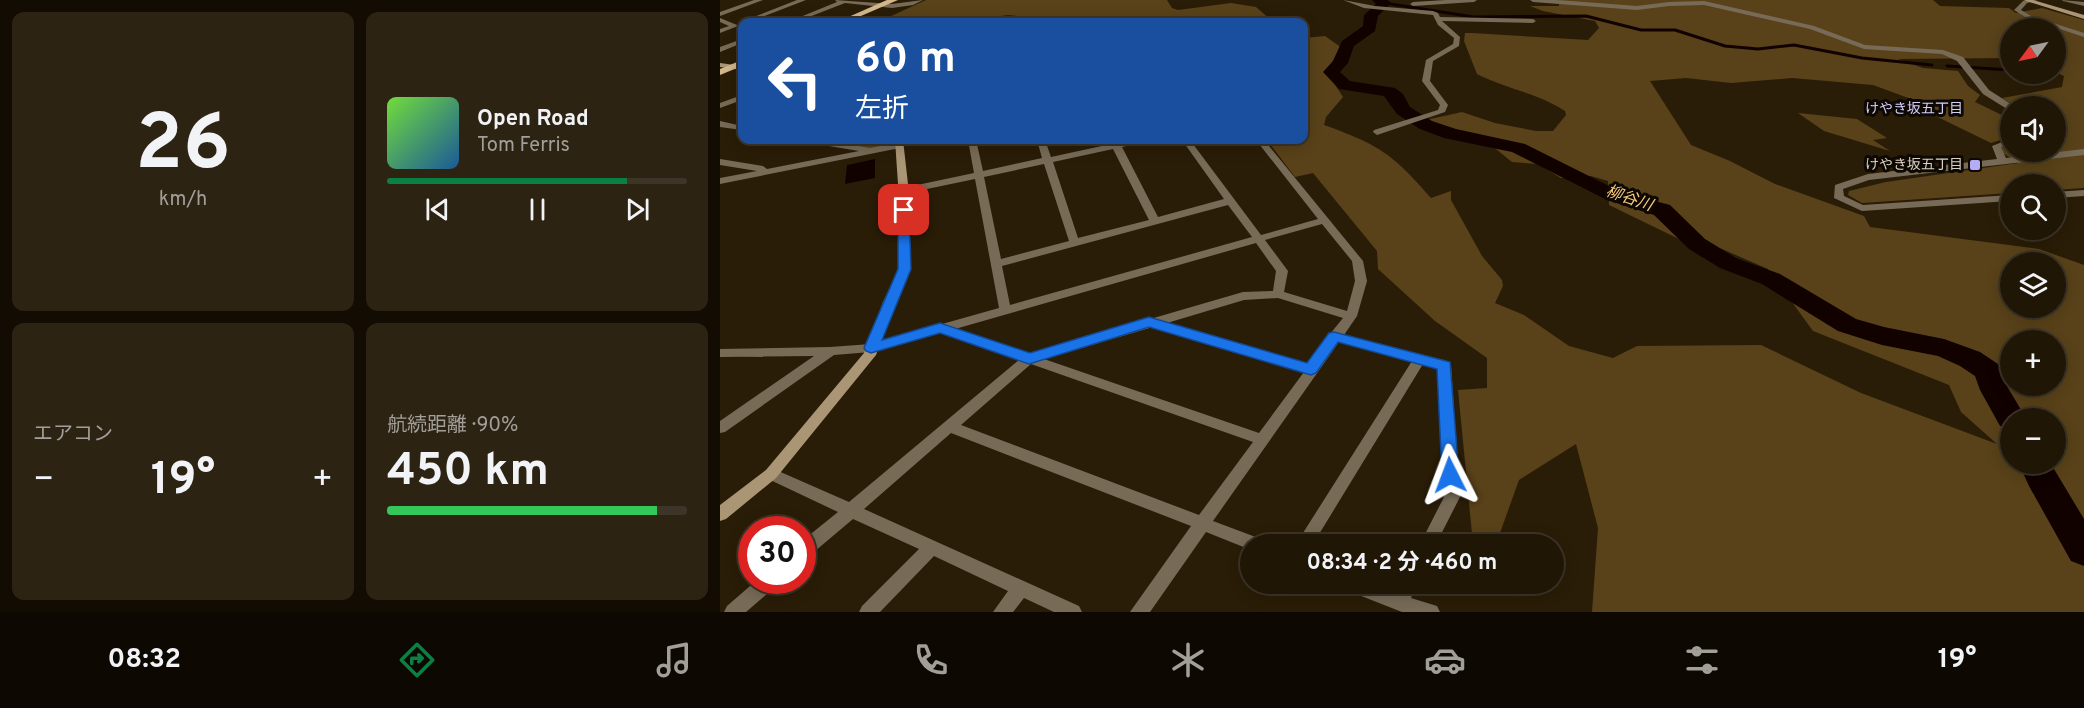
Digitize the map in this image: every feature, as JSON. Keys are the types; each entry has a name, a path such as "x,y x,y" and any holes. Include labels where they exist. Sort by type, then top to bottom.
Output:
{"main road":[{"path":"851,18 904,0"},
{"path":"860,18 888,4"},
{"path":"720,72 738,67"},
{"path":"720,78 738,67"}],"street":[{"path":"720,14 760,0"},
{"path":"756,18 803,0"},
{"path":"838,0 906,6 920,0"},
{"path":"1346,0 1368,7 1474,0"},
{"path":"1533,0 1637,8 1669,3 1704,3 1812,27 1864,47 1935,51 1960,58 1986,92 2000,101"},
{"path":"2084,17 2030,0 2017,10 2029,17 2084,35"},
{"path":"2065,0 2084,4"},
{"path":"800,18 844,1"},
{"path":"1377,132 1441,112 1444,105 1426,81 1430,60 1453,49 1458,41 1433,12 1400,6"},
{"path":"1438,19 1533,21"},
{"path":"720,20 738,23"},
{"path":"720,31 738,25"},
{"path":"720,39 738,41"},
{"path":"720,50 738,43"},
{"path":"720,65 738,66"},
{"path":"720,106 738,99"},
{"path":"720,124 738,127"},
{"path":"833,144 873,151"},
{"path":"720,181 873,151 893,144"},
{"path":"720,514 771,474 870,355 905,269 899,144"},
{"path":"973,144 1005,310"},
{"path":"1042,144 1074,241"},
{"path":"903,191 1107,144"},
{"path":"1116,144 1154,220"},
{"path":"1189,144 1282,272 1278,294"},
{"path":"1139,612 1334,337 1352,316 1361,281 1356,261 1263,144"},
{"path":"2066,154 2084,152"},
{"path":"720,162 772,171"},
{"path":"2000,199 1862,208 1839,198 1838,187 1868,177 2003,162"},
{"path":"2066,194 2084,193"},
{"path":"995,264 1230,201"},
{"path":"720,353 871,348 1325,220"},
{"path":"816,540 1029,358 1243,296 1278,294 1352,316"},
{"path":"1149,322 1311,369"},
{"path":"940,328 1262,439"},
{"path":"1334,337 1444,365 1452,497 1433,534"},
{"path":"720,428 830,351"},
{"path":"720,362 735,353"},
{"path":"1310,534 1420,359"},
{"path":"948,426 1240,538"},
{"path":"771,474 1073,612"},
{"path":"868,612 932,547"},
{"path":"1002,612 1022,588"},
{"path":"734,612 754,594"},
{"path":"1377,594 1431,612"},
{"path":"1400,603 1404,594"}],"shaded area":[{"path":"926,0 1167,0 1172,8 1178,10 1231,3 1256,7 1268,18 1035,18 1008,15 987,18 887,18"},
{"path":"1559,0 1933,0 1940,6 2009,8 2016,13 2042,8 2084,20 2084,188 2066,189 2066,174 2000,174 2000,194 1862,203 1848,195 1849,191 1886,182 2018,163 2016,162 2066,162 2066,96 2013,96 2062,87 2063,84 2066,84 2066,18 2000,18 2000,58 1898,59 1923,68 1958,71 1968,86 1980,95 1975,102 2000,114 2000,140 1991,143 1915,106 1922,103 1873,85 1792,78 1731,83 1686,78 1650,81 1691,145 1730,161 1775,184 1864,216 1870,227 2047,252 2000,252 2000,318 2066,318 2066,259 2084,265 2084,522 2059,501 2069,519 2084,528 2084,612 1592,612 1598,528 1576,444 1519,480 1500,534 1472,534 1458,390 1487,388 1487,358 1435,321 1378,269 1377,251 1313,173 1295,177 1270,144 1308,144 1308,38 1325,36 1342,48 1326,71 1343,97 1326,117 1324,125 1384,152 1406,170 1431,198 1451,191 1451,200 1482,256 1502,280 1503,286 1495,303 1524,315 1569,346 1613,358 1637,346 1761,345 1861,393 1997,444 1961,412 1949,385 1813,331 1768,269 1722,249 1681,240 1609,205 1608,181 1591,176 1561,178 1538,164 1512,162 1491,145 1435,131 1426,120 1462,112 1495,123 1536,131 1553,131 1566,115 1565,111 1544,100 1477,74 1464,41 1465,33 1588,40 1599,28 1595,21 1543,11 1530,6 1559,6"},
{"path":"1798,113 1857,119 1887,138 1873,140 1890,151 1824,131"},
{"path":"834,144 900,144 873,151"},
{"path":"875,159 875,178 845,184 847,165"}],"waterway":[{"name":"柳谷川","path":"1379,0 1384,3 1371,15 1370,28 1347,44 1340,63 1331,72 1345,85 1389,92 1397,98 1403,110 1426,125 1451,134 1518,148 1614,196 1662,210 1697,244 1728,263 1771,279 1847,325 1882,336 1944,348 1970,359 1988,371 1994,390 2005,408"},
{"path":"1384,3 1474,17 1586,16 1641,30 1675,30 1725,46 1758,49 1794,45 1862,58 1932,65"},
{"path":"1947,66 2000,69"},
{"name":"柳谷川","path":"2039,474 2084,550"}],"place":[{"name":"けやき坂五丁目","path":"1975,165"}],"district":[{"name":"けやき坂五丁目","path":"1914,109"}],"route":[{"path":"904,210 905,269 871,348 940,328 1029,358 1149,322 1311,369 1334,337 1444,365 1450,475"}]}
